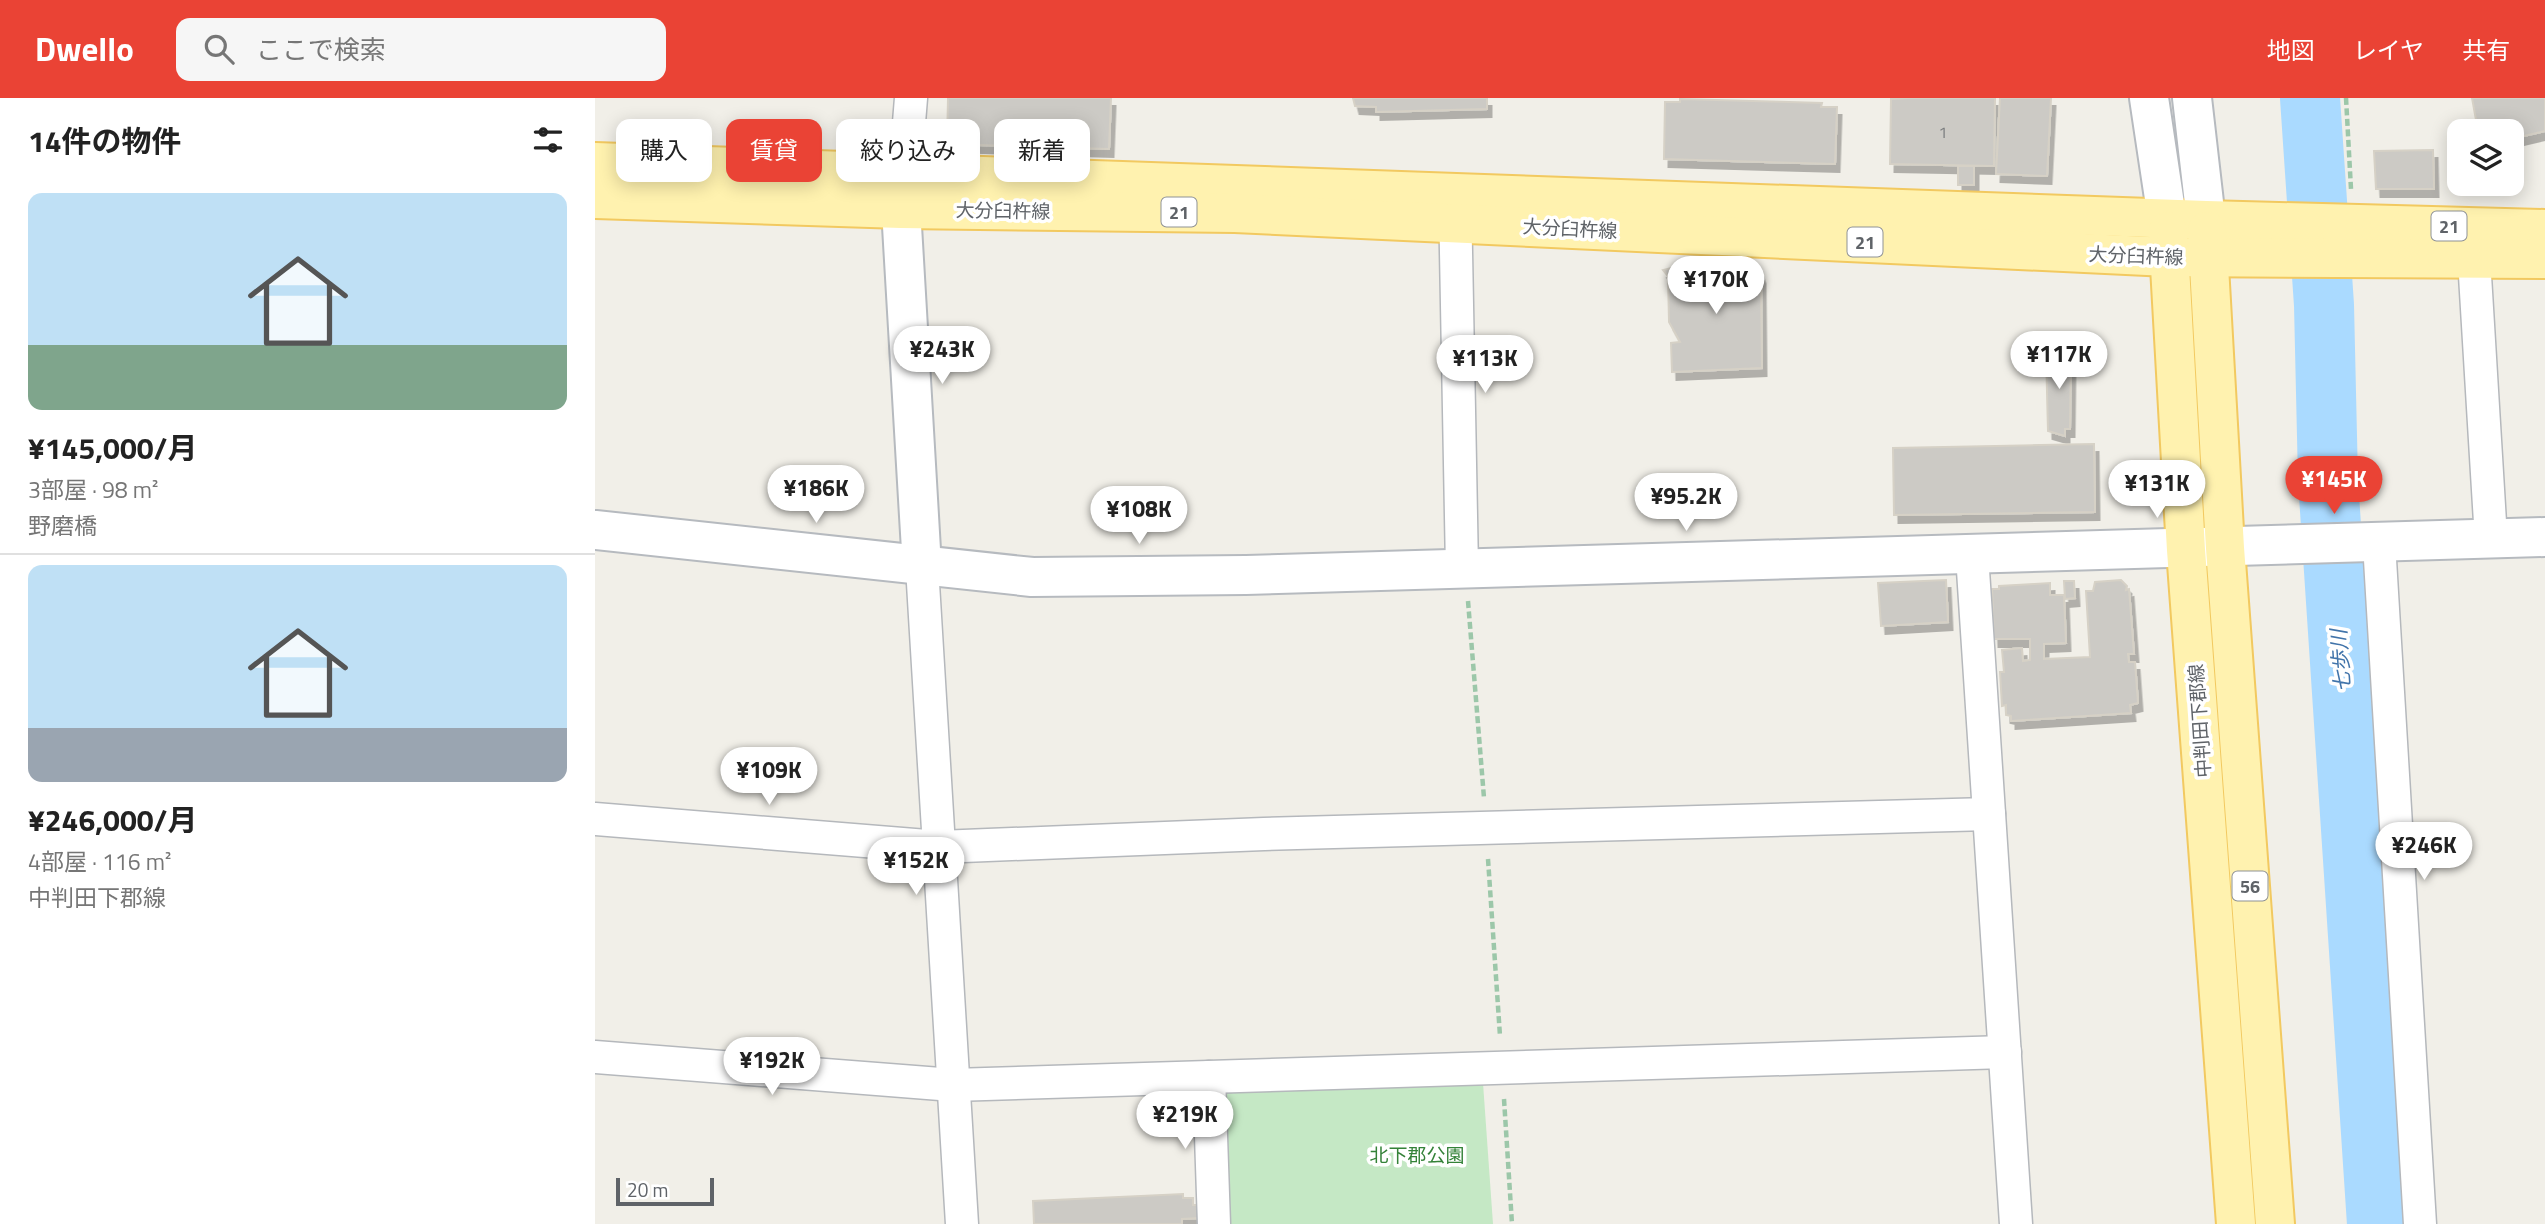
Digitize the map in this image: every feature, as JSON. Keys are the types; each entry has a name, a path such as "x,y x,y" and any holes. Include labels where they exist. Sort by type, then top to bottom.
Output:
{"main road":[{"name":"大分臼杵線","path":"595,162 903,191 1234,213 1455,208 2167,218 2207,238 2273,239 2353,226 2545,229"},
{"name":"大分臼杵線","path":"595,198 903,191"},
{"name":"大分臼杵線","path":"1455,208 2168,257 2207,238"},
{"name":"中判田下郡線","path":"2167,218 2186,550 2236,1224"},
{"name":"大分臼杵線","path":"2353,226 2474,259 2545,260"},
{"name":"中判田下郡線","path":"2207,238 2225,548 2276,1224"}],"street":[{"path":"911,98 903,191 922,567 962,1224"},
{"path":"2149,98 2167,218"},
{"path":"2192,98 2207,238"},
{"path":"1455,208 1462,569"},
{"path":"2474,259 2491,539"},
{"path":"595,530 1032,577 2186,550 2545,537"},
{"path":"2375,544 2420,1224"},
{"path":"1972,555 2016,1224"},
{"path":"595,819 939,847 1264,834 1989,814"},
{"path":"595,1057 953,1085 2005,1052"},
{"path":"1209,1077 1214,1224"}],"path":[{"path":"2346,98 2353,226"},
{"path":"1462,569 1468,595 1485,810"},
{"path":"1488,855 1500,1041"},
{"path":"1504,1094 1512,1224"}],"green space":[{"name":"北下郡公園","path":"1483,1083 1493,1224 1223,1224 1219,1103 1229,1091"}],"building":[{"path":"948,98 1111,98 1109,149 1090,148 1090,119 994,119 994,145 980,145 980,119 948,119"},
{"path":"1353,98 1487,98 1487,109 1376,112 1376,107 1355,106"},
{"path":"1995,98 1994,166 1890,164 1891,99"},
{"path":"2000,98 2051,98 2047,176 1996,174"},
{"path":"2472,98 2545,98 2545,131 2524,136 2524,119 2476,119"},
{"path":"1680,99 1822,103 1821,107 1837,107 1835,164 1664,159 1665,102 1680,102"},
{"path":"2433,150 2434,189 2376,189 2374,151"},
{"path":"1958,166 1974,166 1974,185 1958,185"},
{"path":"1731,260 1749,263 1758,268 1761,276 1762,368 1672,372 1671,343 1680,342 1669,322 1668,276 1663,270 1691,263"},
{"path":"2046,352 2071,352 2070,429 2065,429 2065,436 2048,431"},
{"path":"2094,444 2095,512 1894,515 1893,448"},
{"path":"1946,580 1948,622 1881,626 1878,583"},
{"path":"2121,580 2127,586 2126,590 2129,589 2134,654 2128,654 2129,662 2135,662 2138,703 2130,705 2131,713 2011,721 2011,716 2006,715 2006,705 2002,706 2002,650 2022,648 2023,661 2030,660 2030,639 1994,639 1992,589 1999,589 1999,586 2050,583 2050,595 2064,595 2066,643 2044,644 2044,659 2090,657 2086,591 2093,591 2095,582"},
{"path":"2064,581 2074,581 2075,598 2065,599"},
{"path":"1183,1194 1183,1198 1193,1198 1193,1205 1200,1205 1200,1218 1182,1219 1182,1224 1034,1224 1033,1201"}],"waterway":[{"name":"七歩川","path":"2310,98 2324,305 2328,480 2377,1224"}]}
